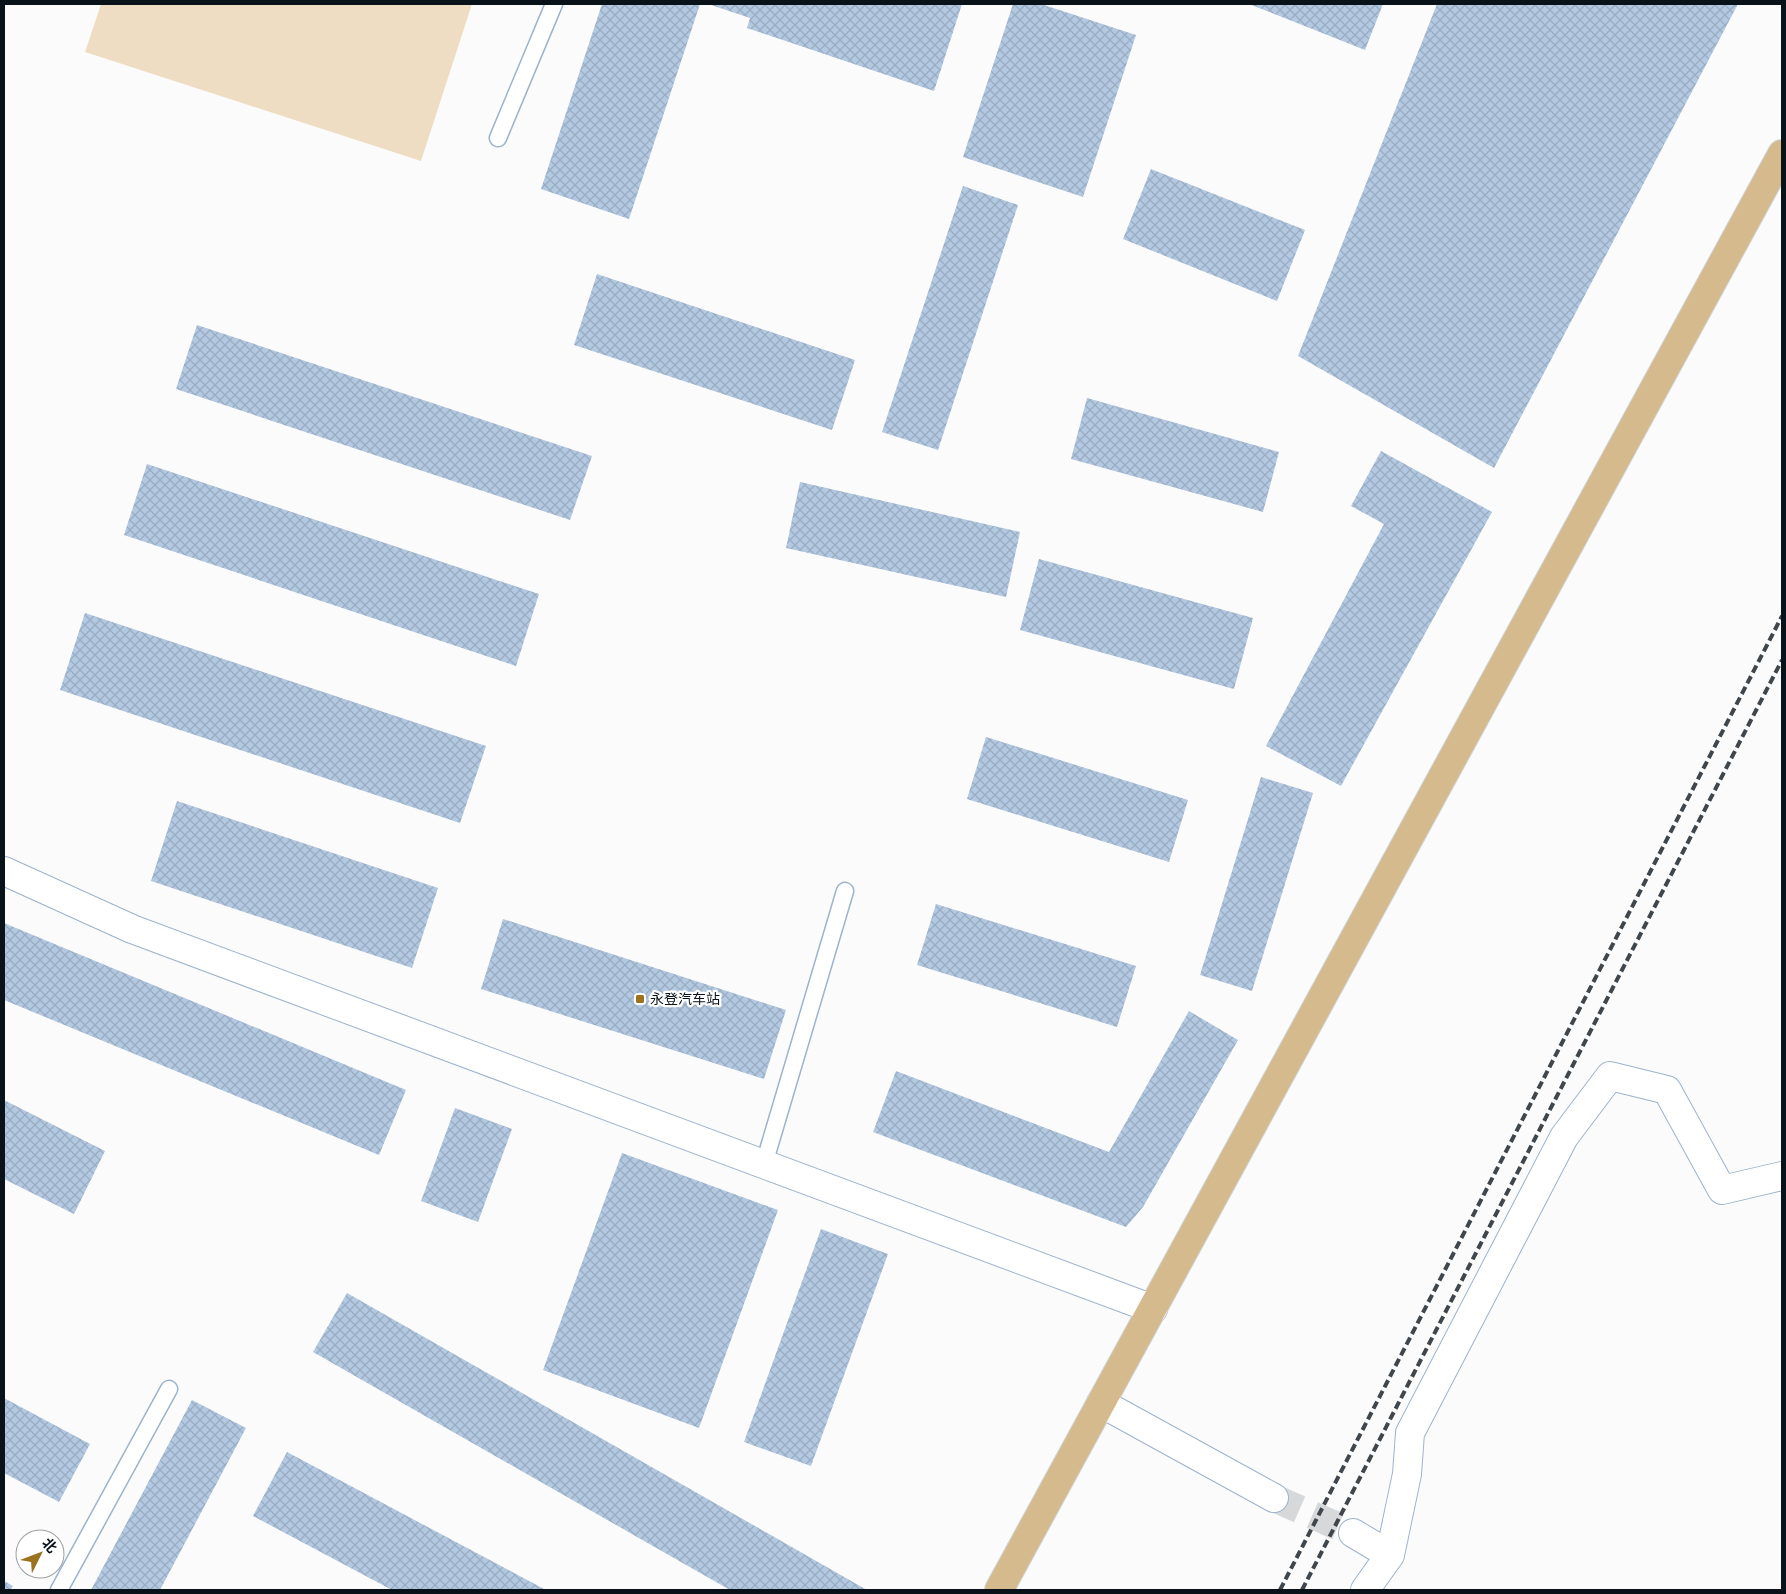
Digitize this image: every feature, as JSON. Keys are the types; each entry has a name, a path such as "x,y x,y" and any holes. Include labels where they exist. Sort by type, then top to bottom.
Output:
{"main road":[{"path":"999,1590 1782,154"}],"street":[{"path":"4,872 132,928 1153,1308"},
{"path":"1365,1590 1390,1555 1407,1474 1410,1433 1564,1137 1610,1076 1668,1090 1722,1190 1782,1176"},
{"path":"1101,1403 1274,1498"},
{"path":"1353,1534 1390,1555"}],"lane":[{"path":"498,138 554,4"},
{"path":"764,1164 845,892"},
{"path":"59,1590 169,1389"}],"shaded area":[{"path":"101,4 472,4 421,161 85,52"}],"building":[{"path":"602,4 700,4 629,219 541,189"},
{"path":"708,4 962,4 934,91 747,28 750,18"},
{"path":"1013,4 1041,4 1136,35 1083,197 963,157"},
{"path":"1249,4 1383,4 1365,50"},
{"path":"1437,4 1738,4 1494,468 1298,356"},
{"path":"1151,169 1305,230 1277,301 1123,239"},
{"path":"963,186 1018,205 938,450 882,432"},
{"path":"597,274 855,360 832,430 574,345"},
{"path":"197,325 592,456 570,520 176,389"},
{"path":"1087,398 1279,452 1263,512 1071,459"},
{"path":"1381,451 1492,512 1341,786 1266,746 1384,524 1351,506"},
{"path":"147,464 539,594 516,666 124,535"},
{"path":"800,482 1020,532 1006,597 786,548"},
{"path":"1039,559 1253,618 1234,689 1020,630"},
{"path":"85,613 486,746 460,823 60,690"},
{"path":"986,737 1188,800 1169,862 967,799"},
{"path":"1261,777 1313,793 1252,991 1200,975"},
{"path":"177,801 438,888 412,968 151,881"},
{"path":"936,904 1136,966 1117,1027 917,965"},
{"path":"503,919 786,1010 764,1079 481,989"},
{"path":"4,923 406,1090 379,1155 4,1000"},
{"path":"1189,1011 1238,1040 1143,1207 1126,1227 873,1132 896,1071 1109,1152"},
{"path":"4,1100 105,1151 74,1214 4,1179"},
{"path":"455,1108 512,1129 478,1222 421,1201"},
{"path":"622,1153 778,1210 699,1428 543,1370"},
{"path":"821,1229 888,1254 811,1466 744,1442"},
{"path":"347,1293 867,1590 730,1590 313,1352"},
{"path":"4,1398 90,1444 59,1502 4,1473"},
{"path":"192,1400 246,1428 160,1590 91,1590"},
{"path":"287,1452 546,1590 392,1590 253,1516"},
{"path":"4,1581 13,1586 10,1590 4,1590"}],"tunnel":[{"path":"1274,1498 1353,1533"}],"railway":[{"path":"1280,1590 1782,616"},
{"path":"1302,1590 1782,660"}],"place":[{"name":"永登汽车站","path":"640,999"}]}
